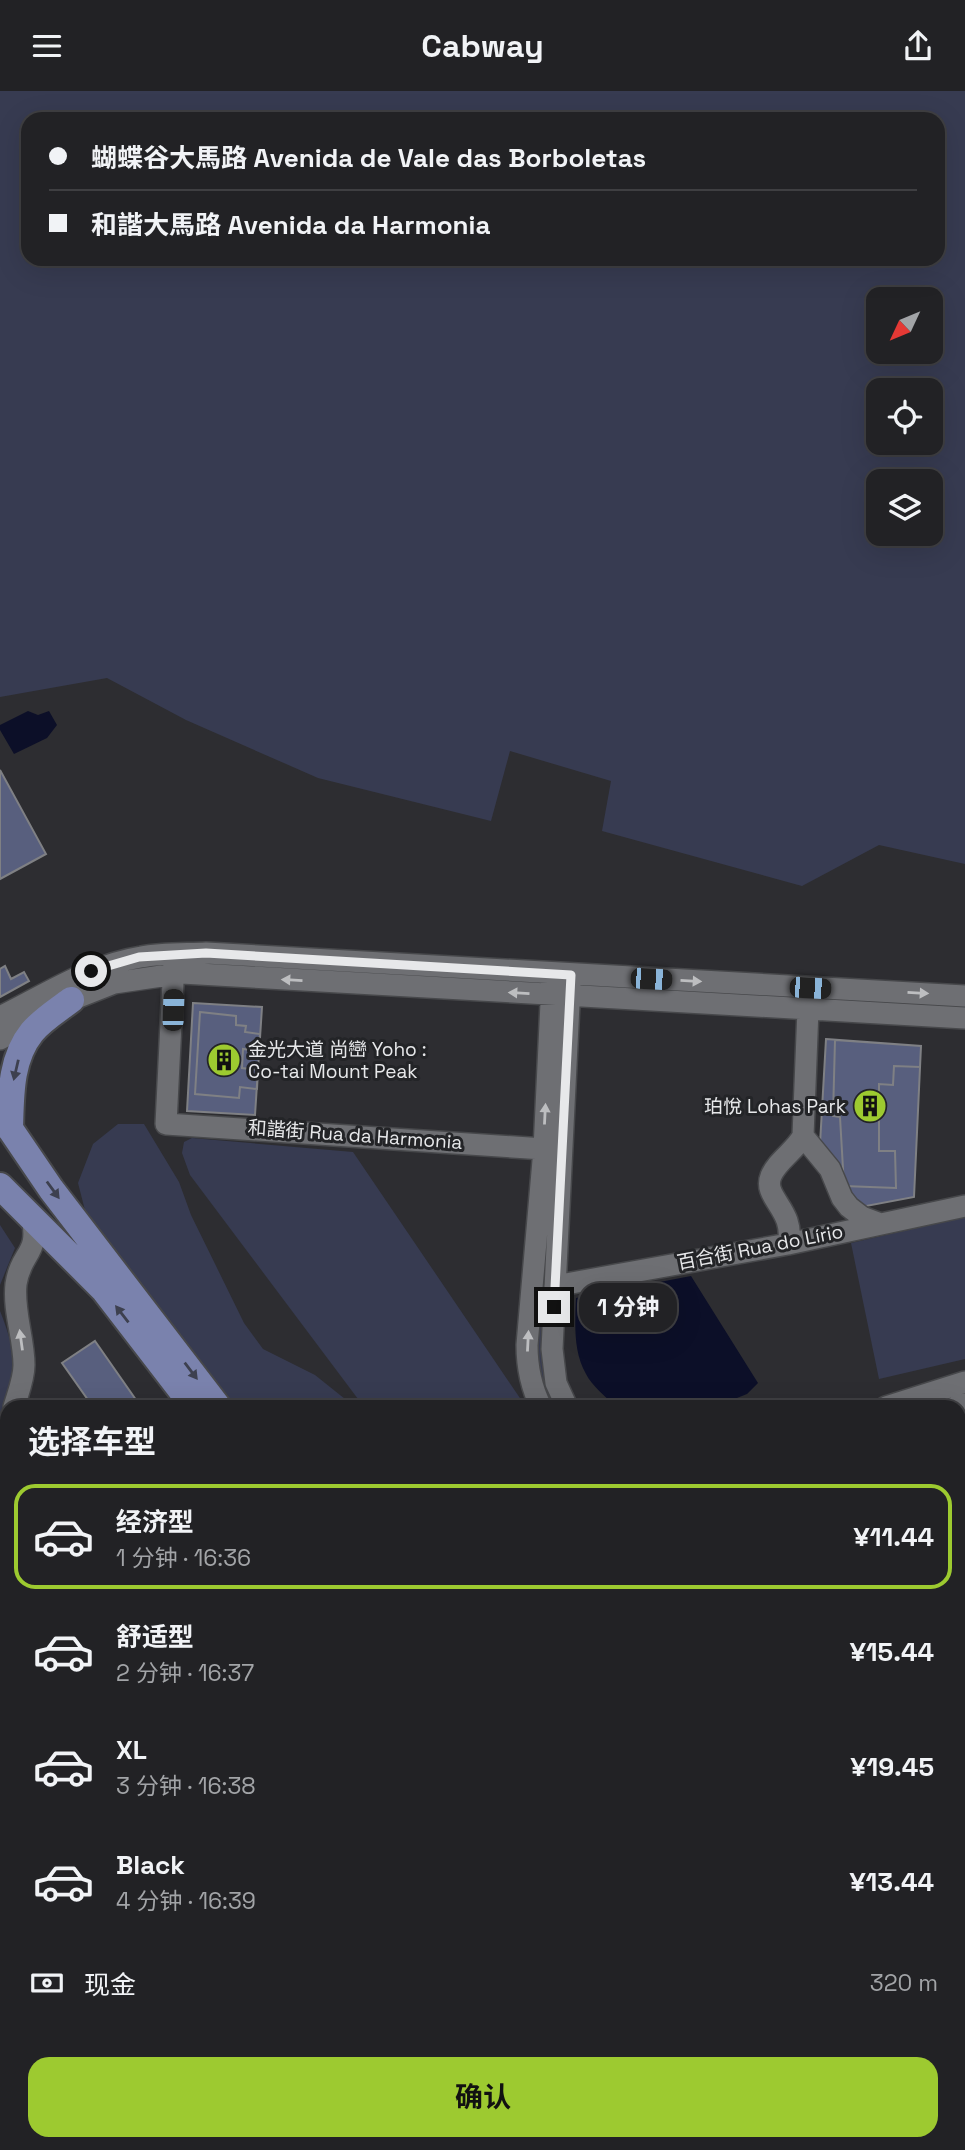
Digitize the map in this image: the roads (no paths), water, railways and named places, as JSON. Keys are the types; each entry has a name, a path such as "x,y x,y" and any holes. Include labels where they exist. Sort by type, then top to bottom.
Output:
{"main road":[{"path":"0,1174 9,1170 14,1160 3,1125 16,1067 25,1043 44,1020 71,1000"},
{"path":"3,1125 213,1400"},
{"path":"0,1186 104,1290 189,1400"}],"street":[{"path":"0,1017 91,971 139,957 204,974 965,996"},
{"path":"0,1039 71,1000 174,964"},
{"name":"和諧街 Rua da Harmonia","path":"174,964 166,1123 544,1149"},
{"path":"561,985 808,1009 965,1018"},
{"path":"538,1400 527,1366 527,1345 561,985"},
{"path":"561,985 553,1367 556,1383 564,1400"},
{"path":"788,1244 790,1225 769,1188 771,1175 797,1147 803,1136 808,1009"},
{"path":"803,1136 830,1169 842,1198 849,1207 862,1217 878,1223"},
{"name":"百合街 Rua do Lírio","path":"555,1286 788,1244 965,1206"},
{"path":"16,1400 24,1366 16,1289 19,1267 34,1244 36,1235 32,1218"},
{"path":"908,1400 965,1382"}],"place":[{"name":"金光大道 尚巒 Yoho : Co-tai Mount Peak","path":"224,1060"},
{"name":"珀悅 Lohas Park","path":"870,1106"}]}
